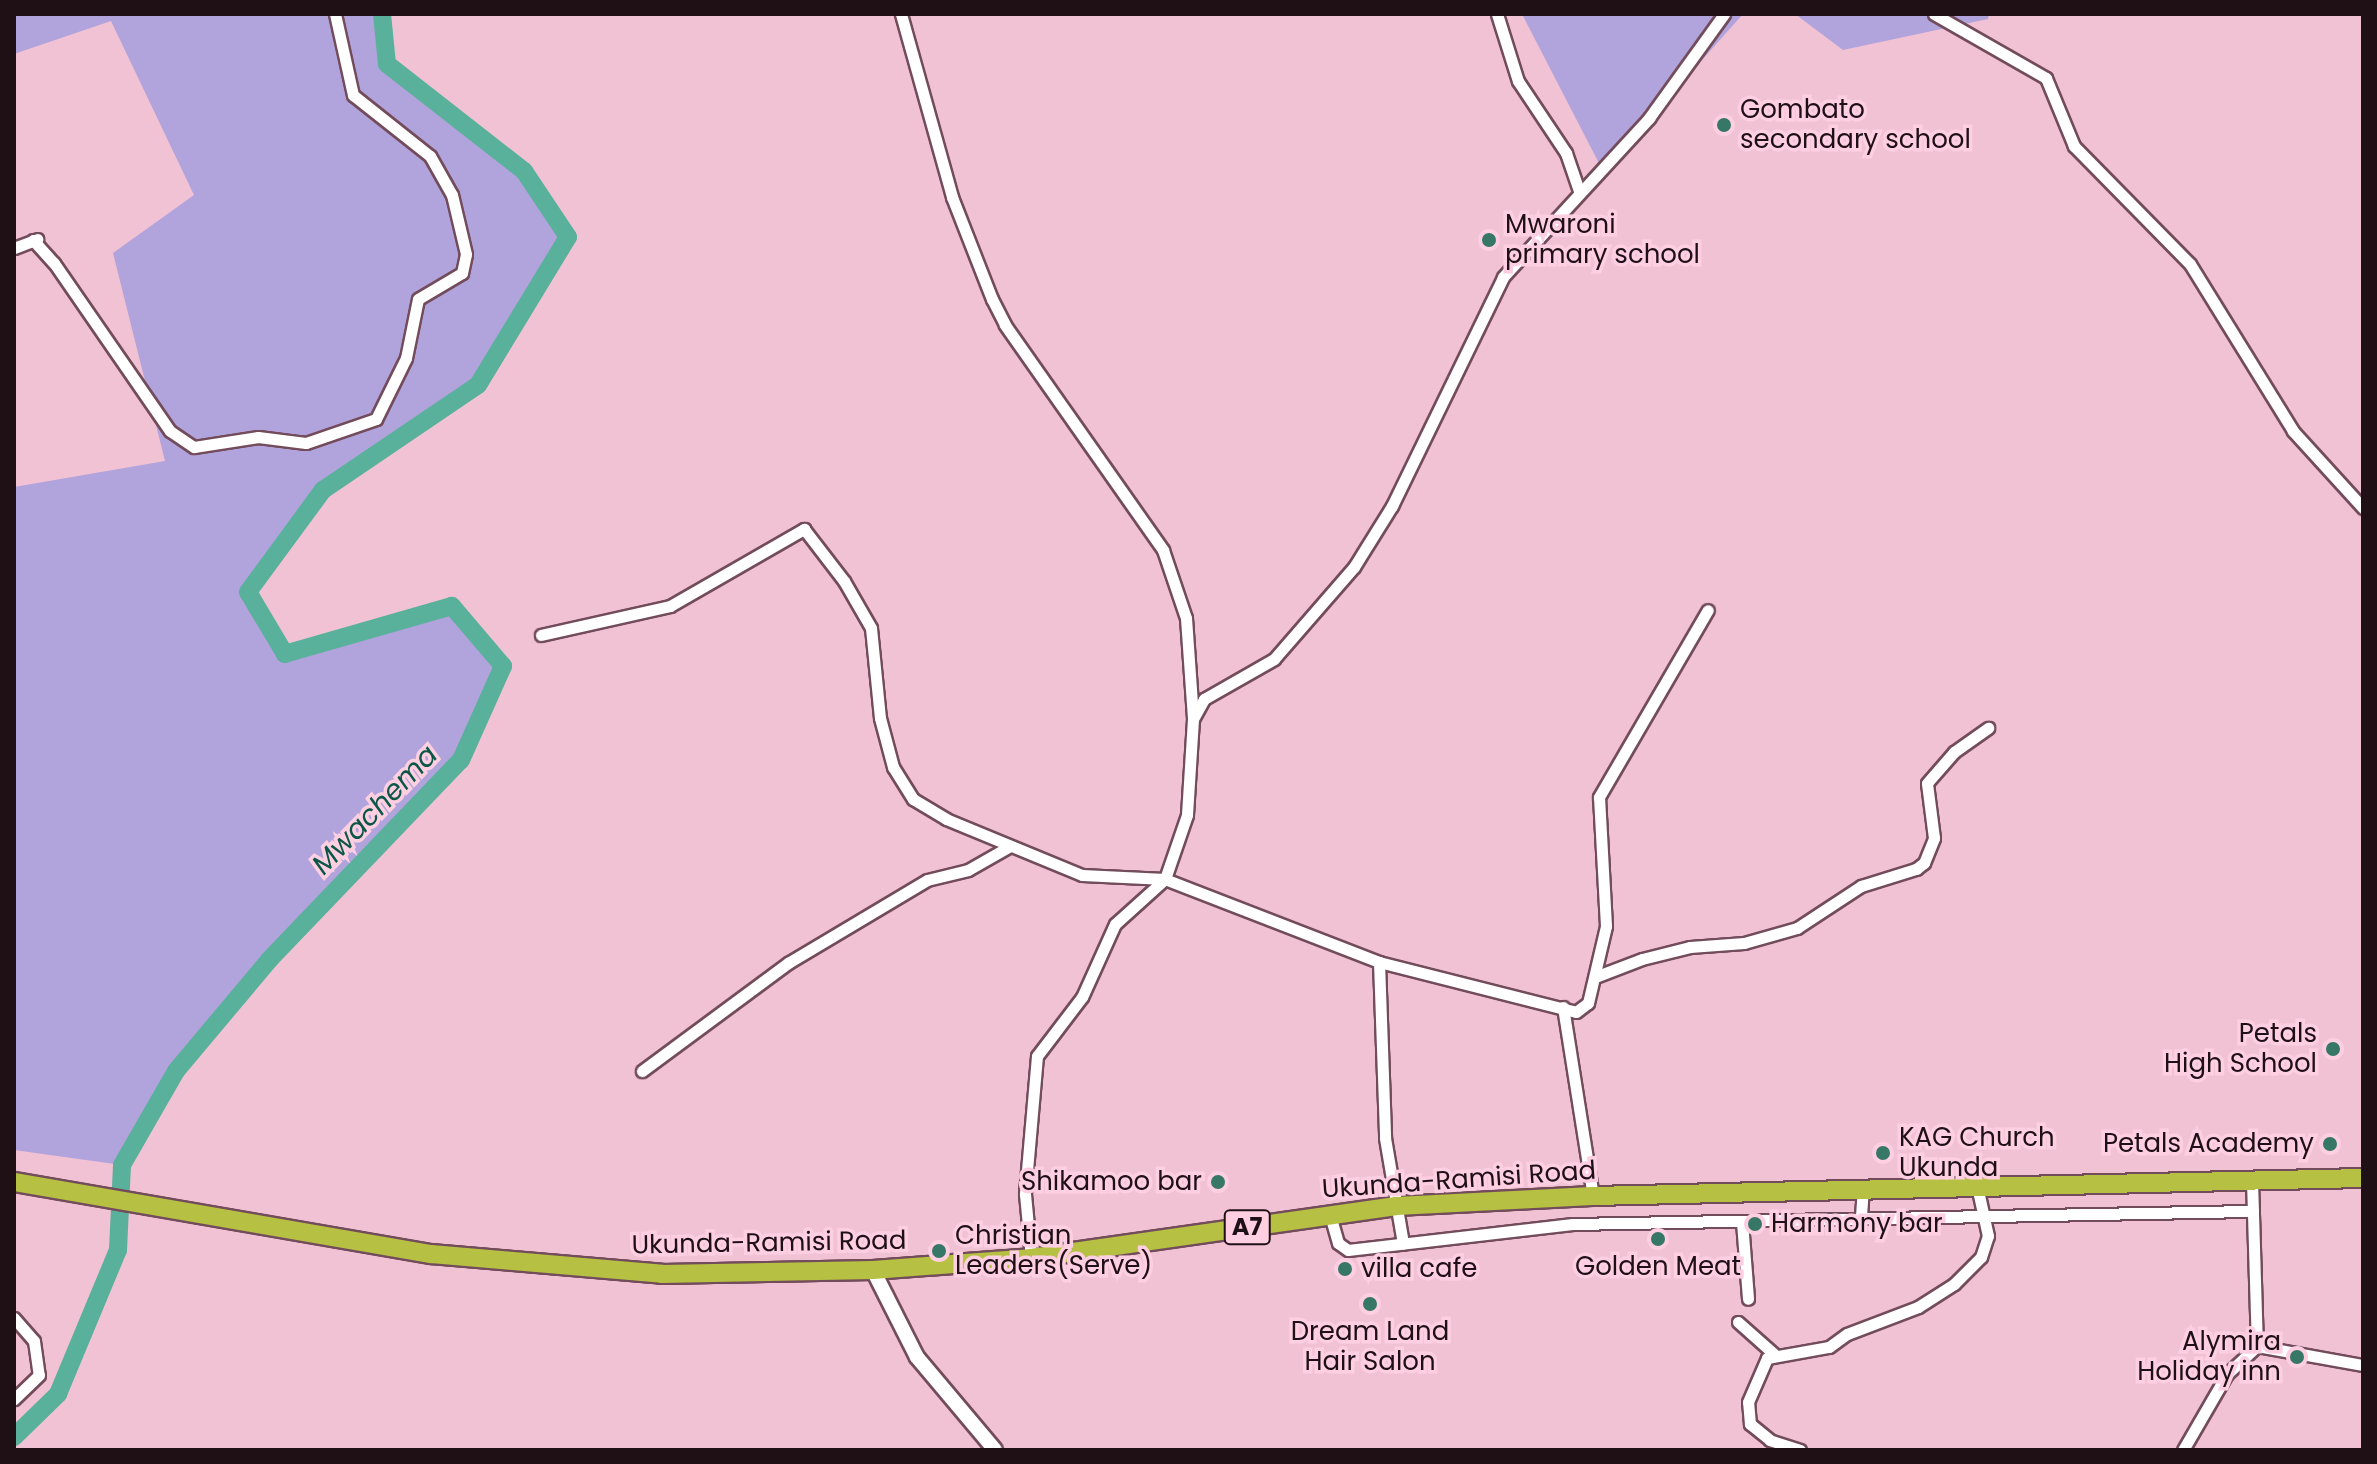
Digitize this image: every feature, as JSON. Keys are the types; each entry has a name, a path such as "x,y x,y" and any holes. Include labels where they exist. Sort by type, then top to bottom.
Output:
{"highway":[{"name":"Ukunda-Ramisi Road","path":"14,1182 337,1241 519,1264 662,1274 873,1270 1031,1258 1396,1206 1593,1196 2363,1178"}],"street":[{"path":"14,248 35,239 170,431 194,447 258,437 306,443 376,419 406,358 418,299 462,273 466,254 452,195 430,156 353,95 335,14"},
{"path":"901,14 952,197 992,299 1005,325 1163,550 1176,580 1186,618 1193,719 1191,792 1165,879 1115,924 1082,997 1037,1056 1025,1194 1031,1258"},
{"path":"1497,14 1518,81 1559,140 1579,190"},
{"path":"1193,719 1204,699 1274,659 1354,567 1392,506 1489,298 1579,190 1649,118 1724,14"},
{"path":"1934,14 2046,78 2074,146 2190,264 2293,431 2363,508"},
{"path":"541,635 670,606 804,529 844,581 871,628 880,718 893,767 913,799 1010,846 1082,875 1165,879 1379,962 1563,1007 1583,1009 1595,977 1606,926 1599,797 1708,610"},
{"path":"1595,977 1642,959 1690,947 1744,943 1797,928 1861,886 1916,869 1924,863 1934,838 1927,783 1954,752 1988,728"},
{"path":"642,1071 788,963 927,880 968,870 1010,846"},
{"path":"1379,962 1379,1063 1403,1243"},
{"path":"1563,1007 1593,1196"},
{"path":"2183,1450 2227,1374 2257,1346 2252,1180"},
{"path":"1800,1450 1770,1440 1750,1424 1748,1402 1767,1358 1774,1354 1829,1347 1847,1334 1918,1307 1942,1292 1981,1257 1988,1236 1977,1186"},
{"path":"1861,1216 1863,1189"},
{"path":"1330,1215 1338,1243 1348,1250 1573,1224 1742,1222 1861,1216 1983,1218 2253,1211"},
{"path":"1742,1222 1748,1299"},
{"path":"873,1270 917,1357 995,1450"},
{"path":"14,1318 34,1341 39,1375 14,1399"},
{"path":"1738,1322 1774,1354"},
{"path":"2257,1346 2363,1365"}],"shaded area":[{"path":"14,14 382,14 387,64 524,171 568,237 478,385 323,490 248,592 285,654 452,606 503,666 461,760 269,960 176,1071 122,1165 14,1150 14,487 165,461 113,253 194,195 111,21 14,54"},
{"path":"1522,14 1743,14 1603,171"},
{"path":"1795,14 1989,14 1988,19 1843,50"}],"waterway":[{"name":"Mwachema","path":"14,1437 58,1394 118,1250 122,1165 176,1071 269,960 461,760 503,666 452,606 285,654 248,592 323,490 478,385 568,237 524,171 387,64 382,14"}],"place":[{"name":"Gombato secondary school","path":"1724,125"},
{"name":"Mwaroni primary school","path":"1489,240"},
{"name":"Petals High School","path":"2333,1049"},
{"name":"Petals Academy","path":"2330,1144"},
{"name":"KAG Church Ukunda","path":"1883,1153"},
{"name":"Shikamoo bar","path":"1218,1182"},
{"name":"Harmony bar","path":"1755,1224"},
{"name":"Golden Meat","path":"1658,1239"},
{"name":"Christian Leaders(Serve)","path":"939,1251"},
{"name":"villa cafe","path":"1345,1269"},
{"name":"Dream Land Hair Salon","path":"1370,1304"},
{"name":"Alymira Holiday inn","path":"2297,1357"}]}
